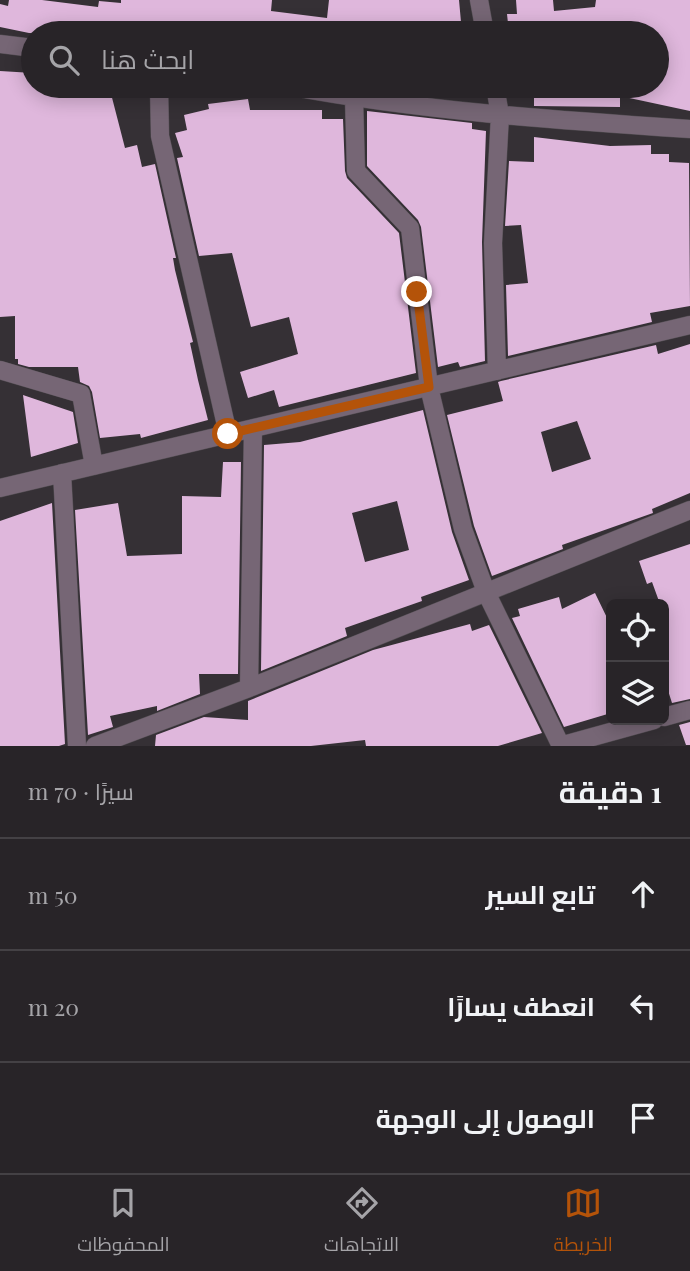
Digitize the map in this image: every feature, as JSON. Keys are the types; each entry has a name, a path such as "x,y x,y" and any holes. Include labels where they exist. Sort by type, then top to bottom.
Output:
{"street":[{"path":"479,0 483,21"},
{"path":"0,44 21,47"},
{"path":"159,98 160,136 228,434"},
{"path":"636,725 560,746 486,592 463,529 429,387 410,228 356,171 354,98 500,115 690,129"},
{"path":"497,98 500,115 493,243 497,371"},
{"path":"0,488 690,326"},
{"path":"0,370 81,394 94,466"},
{"path":"249,688 253,428"},
{"path":"62,473 77,746"},
{"path":"95,746 249,688 690,510"},
{"path":"669,716 690,710"}],"building":[{"path":"9,0 42,0 98,7 99,1 121,3 121,0 272,0 271,11 327,18 329,0 459,0 461,21 21,21 21,31 0,27 0,4 8,6"},
{"path":"516,0 553,0 554,11 595,7 596,0 690,0 690,111 629,98 669,98 669,21 508,21 507,14 517,14"},
{"path":"0,71 21,72 21,98 112,98 125,148 137,145 142,167 155,164 208,420 141,438 140,434 100,438 92,392 89,386 80,382 78,367 29,367 18,364 18,359 15,359 15,316 0,317"},
{"path":"534,98 620,98 620,107 534,106"},
{"path":"248,99 250,110 322,110 322,119 343,119 347,178 399,233 416,373 279,407 274,390 248,398 240,372 298,354 289,317 251,327 232,253 199,256 177,158 183,157 175,133 187,130 184,115 209,109 208,104"},
{"path":"367,111 472,123 472,129 486,131 482,242 485,361 460,367 458,362 438,367 421,227 418,220 367,166"},
{"path":"534,137 610,146 651,145 651,154 669,154 669,162 689,163 690,306 650,313 652,322 508,356 506,285 528,283 521,225 505,226 509,161 534,162"},
{"path":"690,344 690,493 652,509 653,513 562,545 563,549 492,576 474,526 447,415 503,401 498,382 501,381 656,345 658,354","holes":["577,421 591,459 552,472 541,432"]},
{"path":"23,395 73,412 78,443 31,457"},
{"path":"423,410 452,532 469,580 421,597 422,601 345,628 347,636 261,671 264,445 300,442","holes":["397,501 409,550 365,562 352,513"]},
{"path":"223,462 241,462 238,674 199,674 200,694 157,711 157,706 110,716 113,727 88,735 75,510 118,503 127,556 182,554 182,496 221,497"},
{"path":"52,503 65,744 0,746 0,521"},
{"path":"690,544 690,699 672,703 669,694 669,599 658,599 652,582 647,584 639,561"},
{"path":"595,593 606,616 606,714 564,727 512,618 520,616 518,609 559,597 562,609"},
{"path":"470,624 472,631 489,625 542,733 498,746 366,746 365,740 311,746 155,746 156,735 204,717 248,720 248,701 373,650"},
{"path":"690,722 690,745 686,745 679,725"}],"route":[{"path":"228,434 429,387 417,292"}]}
